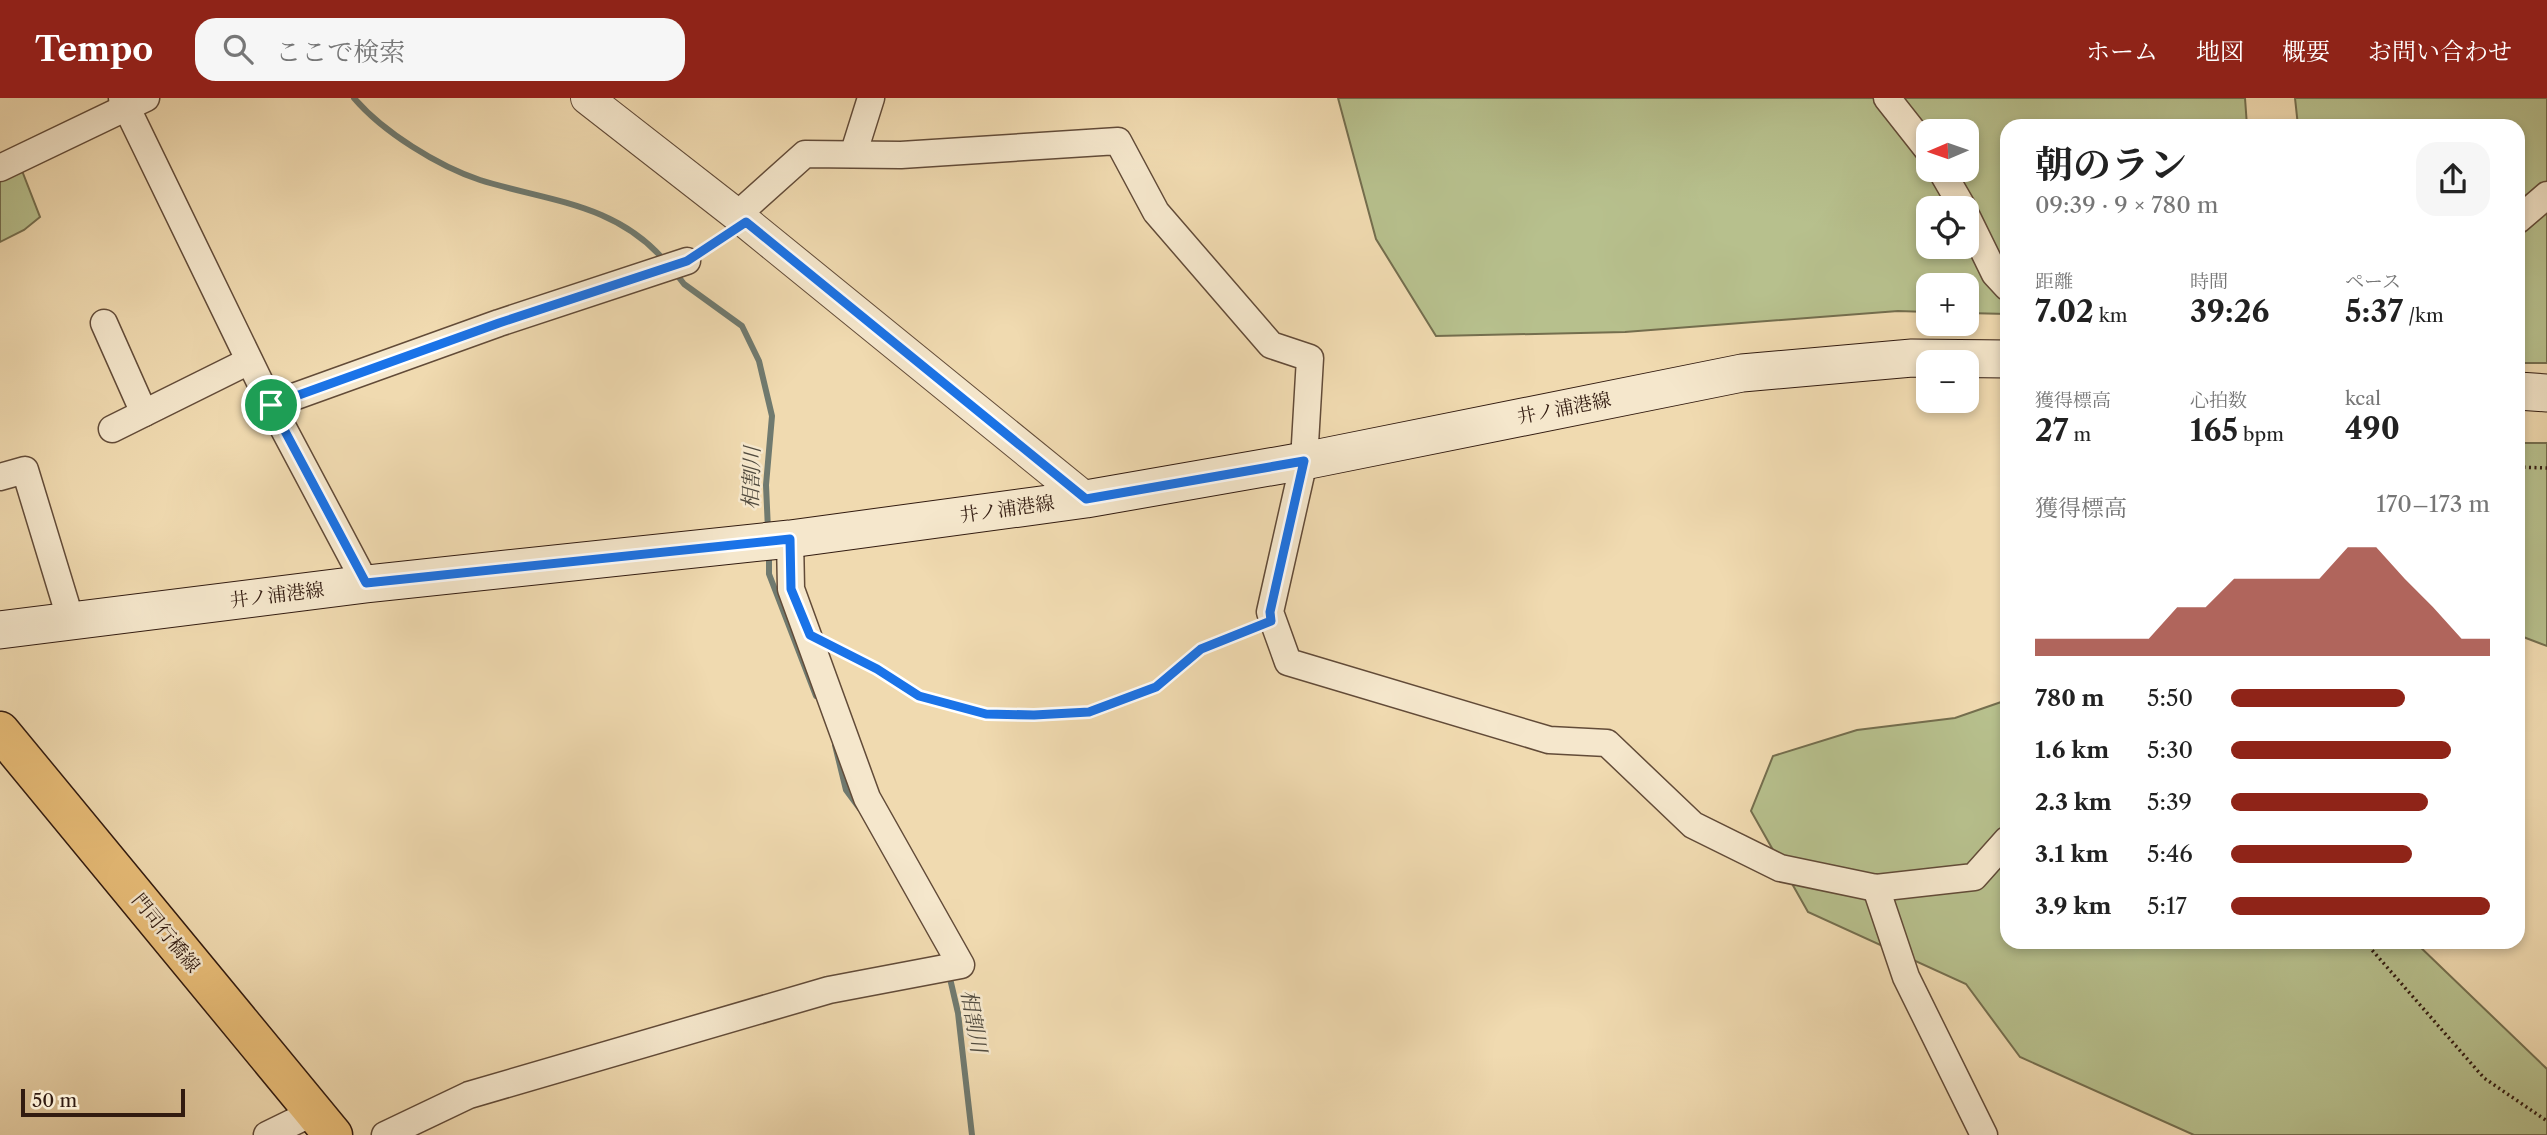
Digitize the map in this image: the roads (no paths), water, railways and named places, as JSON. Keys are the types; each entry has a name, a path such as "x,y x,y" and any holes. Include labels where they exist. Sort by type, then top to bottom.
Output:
{"main road":[{"name":"井ノ浦港線","path":"0,630 366,583 790,539 1086,499 1304,461 1742,373 1912,358 2000,359"},
{"path":"2525,391 2547,393"},
{"name":"門司行橋線","path":"0,731 323,1124"}],"street":[{"path":"854,152 871,98"},
{"path":"1887,98 1916,135"},
{"path":"589,99 742,218 1086,499"},
{"path":"0,168 131,101 249,361 366,583"},
{"path":"742,218 805,154 854,152 901,155 1118,141 1156,212 1271,345 1310,358 1304,461 1270,612 1271,621 1288,662 1549,740 1608,743 1693,825 1780,868 1876,888 1974,877 2000,848"},
{"path":"2525,213 2547,195"},
{"path":"1979,241 2000,279"},
{"path":"271,405 499,323 687,261"},
{"path":"104,323 144,414"},
{"path":"112,429 249,361"},
{"path":"0,477 25,470 71,621"},
{"path":"386,1135 469,1095 830,990 961,965 867,797 791,589 790,539"},
{"path":"1876,888 1906,977 1984,1135"},
{"path":"267,1135 323,1124"}],"waterway":[{"name":"相割川","path":"354,98 380,123 429,157 480,180 579,206 602,215 645,241 664,260"},
{"name":"相割川","path":"674,271 684,284 742,326 759,361 772,416 766,485 768,530"},
{"name":"相割川","path":"769,554 769,574 816,696"},
{"name":"相割川","path":"835,745 846,790 860,809"},
{"name":"相割川","path":"949,974 958,1013 972,1135"}]}
